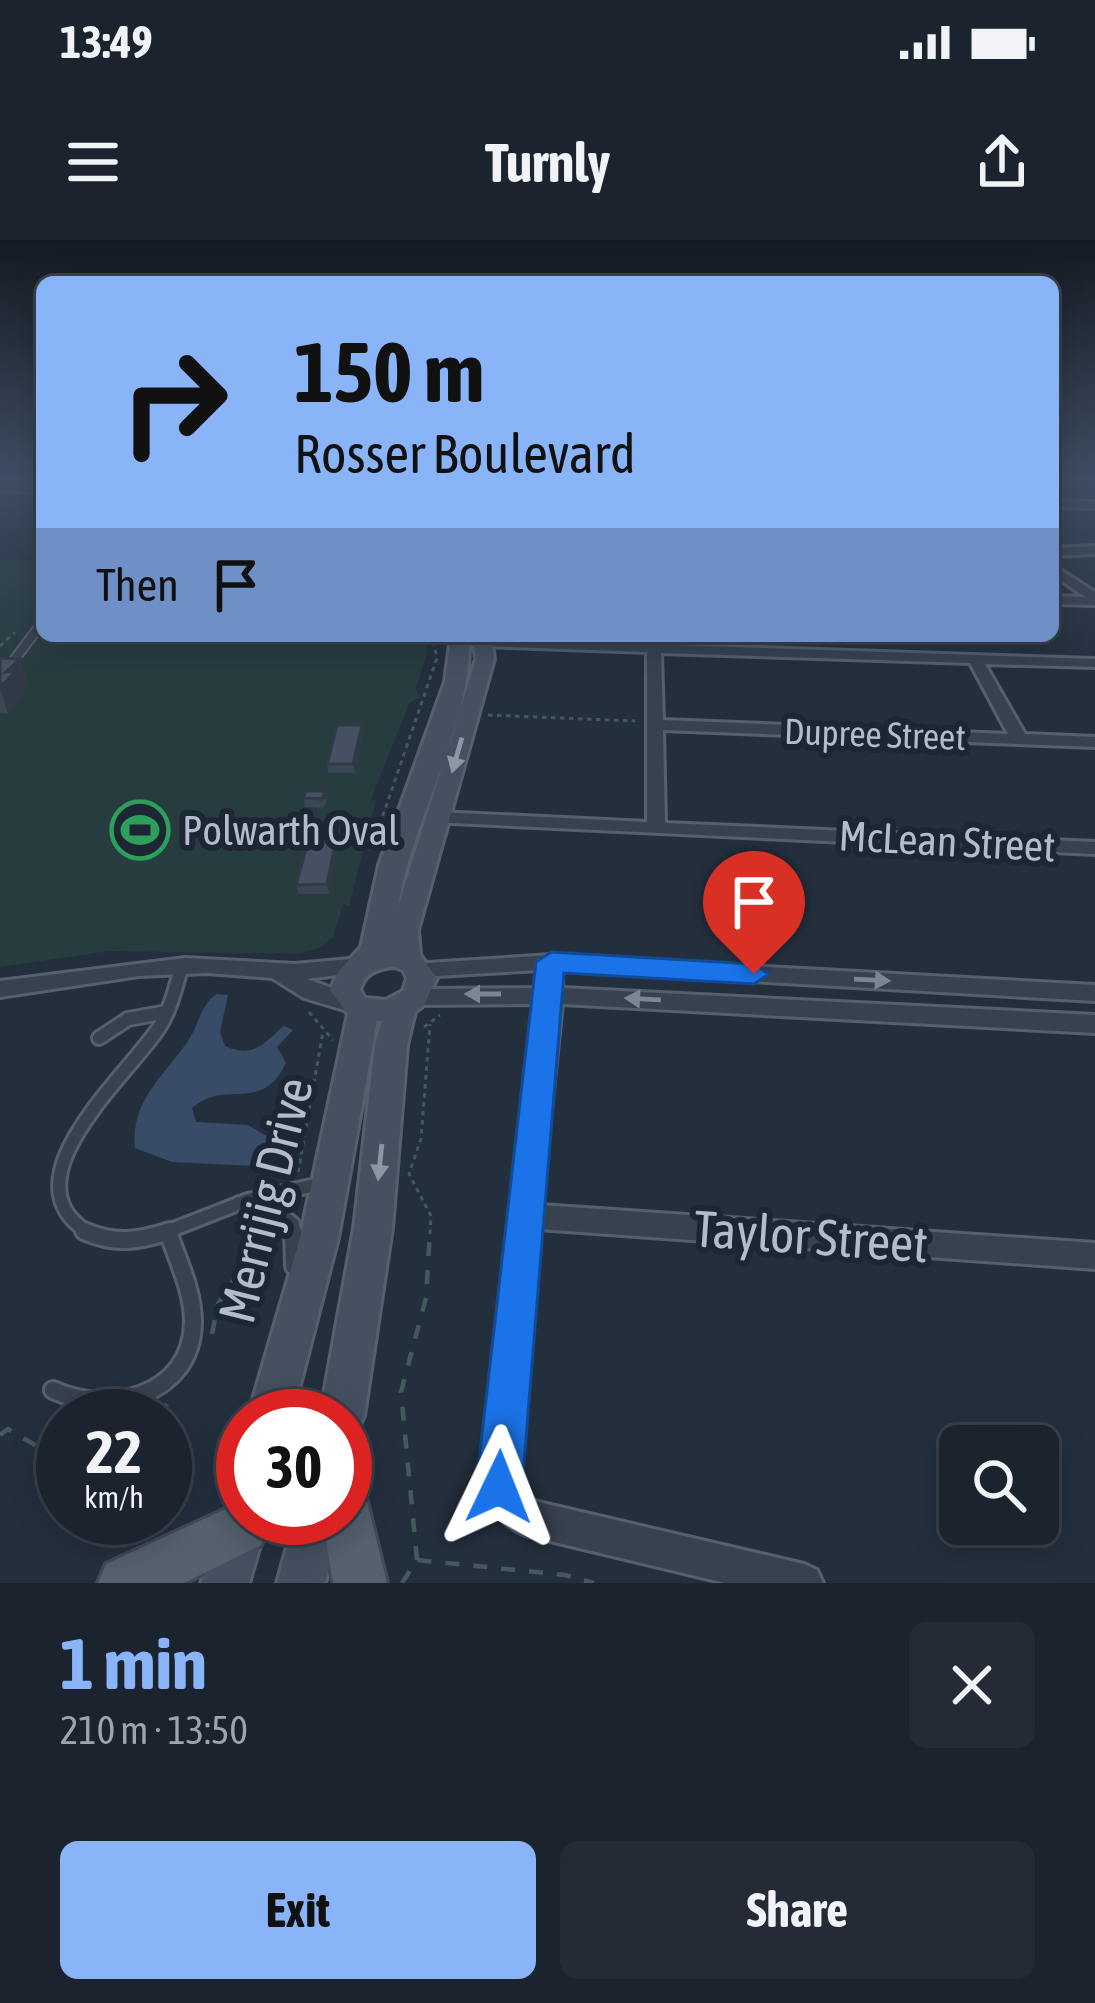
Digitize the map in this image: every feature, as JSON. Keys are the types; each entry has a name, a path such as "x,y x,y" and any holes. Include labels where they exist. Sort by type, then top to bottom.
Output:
{"main road":[{"path":"124,1583 216,1536"},
{"path":"353,1545 360,1583"}],"street":[{"path":"1059,552 1095,550"},
{"path":"1059,573 1095,600"},
{"path":"1059,599 1095,600"},
{"name":"Merrijig Drive","path":"399,996 345,990 346,981 365,962 404,825 471,642"},
{"name":"Merrijig Drive","path":"346,1389 373,1228 404,930 485,659 474,642"},
{"path":"533,642 654,648 749,644 1095,663"},
{"path":"654,648 656,827"},
{"path":"975,659 1018,740"},
{"name":"Dupree Street","path":"655,723 1095,742"},
{"name":"McLean Street","path":"438,818 1095,848"},
{"path":"0,989 182,965 320,974 365,962 399,996"},
{"path":"270,970 313,992 399,996 551,978 1095,993"},
{"path":"551,978 1095,1024"},
{"path":"551,978 499,1487 509,1507 524,1517 804,1583"},
{"name":"Merrijig Drive","path":"277,1389 333,1177 399,996"},
{"name":"Taylor Street","path":"527,1216 1095,1256"},
{"path":"225,1583 237,1545"},
{"path":"301,1583 311,1545"}],"lane":[{"path":"0,674 36,630"},
{"path":"182,965 167,1012 149,1041 81,1122 63,1162 67,1215 87,1234 120,1242 168,1232 238,1203 293,1192 333,1177"},
{"path":"99,1038 128,1019 167,1012"},
{"path":"238,1203 279,1212 292,1224 297,1240 274,1389"},
{"path":"150,1389 184,1355 192,1333 192,1309 168,1232"}],"path":[{"path":"369,863 377,822 437,658 433,642"},
{"path":"488,716 655,723"},
{"path":"399,996 421,1138 409,1174 431,1216 426,1298 401,1392 417,1560 402,1583"},
{"path":"293,1192 323,1032"},
{"path":"205,1351 218,1304 279,1212"},
{"path":"0,1435 8,1429 36,1446"},
{"path":"417,1560 594,1583"}],"green space":[{"path":"0,560 36,561 36,642 424,642 428,652 415,689 421,697 410,702 371,799 376,800 349,906 343,904 333,937 321,947 300,954 109,951 0,967"}],"water":[{"path":"217,994 228,995 220,1032 225,1046 251,1050 284,1026 293,1030 277,1047 286,1063 266,1088 218,1096 192,1108 196,1122 248,1125 273,1140 269,1158 257,1166 172,1162 135,1148 143,1103"}],"building":[{"path":"0,658 20,659 6,672 16,671 0,687"},
{"path":"337,725 362,725 353,764 327,764"},
{"path":"306,791 325,791 322,799 303,798"},
{"path":"311,831 338,831 327,884 296,885"}],"place":[{"name":"Polwarth Oval","path":"140,830"}],"route":[{"path":"499,1487 551,962 754,974"}]}
